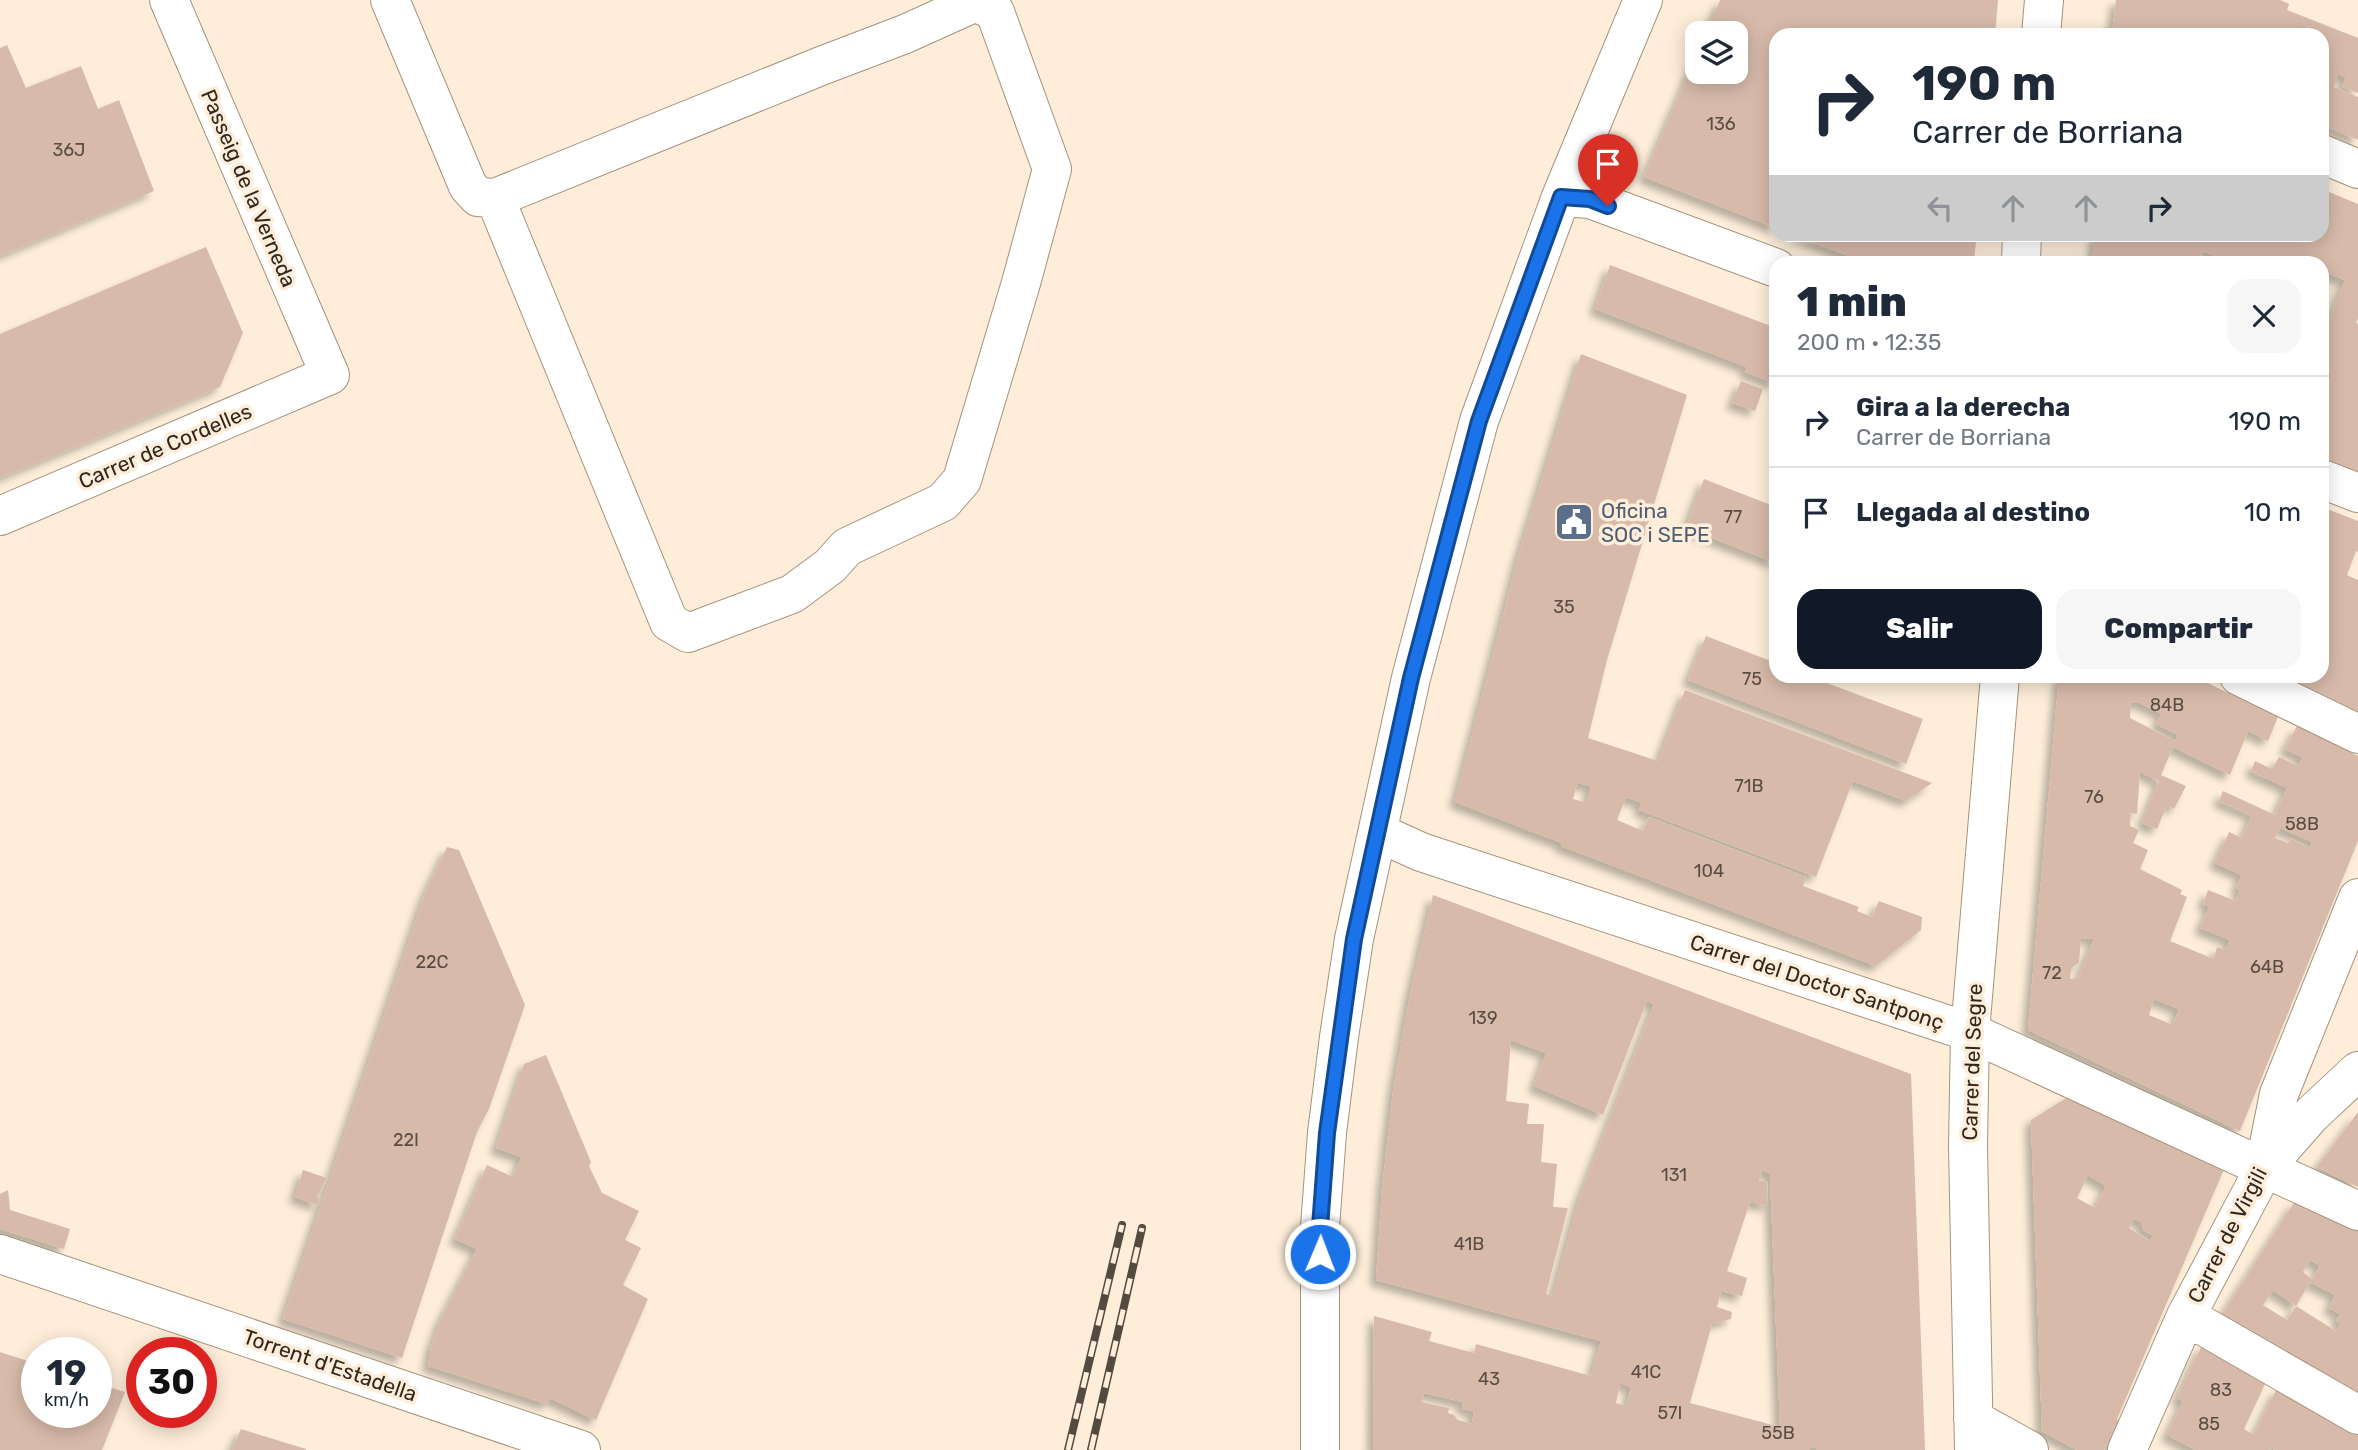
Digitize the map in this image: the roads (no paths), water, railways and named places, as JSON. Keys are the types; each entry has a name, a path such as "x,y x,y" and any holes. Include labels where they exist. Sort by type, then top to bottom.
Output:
{"street":[{"name":"Passeig de la Verneda","path":"169,0 330,375"},
{"path":"390,0 468,186 478,197 495,198 905,34 976,2 995,12 1052,169 962,480 943,502 847,547 830,566 792,594 688,633 669,622 495,198"},
{"path":"1320,1450 1320,1227 1327,1133 1354,939 1411,678 1479,421 1561,197 1643,0"},
{"path":"2042,28 2044,0"},
{"path":"2329,157 2358,169"},
{"path":"1561,197 1590,199 1769,265"},
{"name":"Carrer de Cordelles","path":"0,516 330,375"},
{"path":"2329,482 2358,493"},
{"name":"Carrer del Segre","path":"1974,1435 1968,1146 1970,1031 1999,683"},
{"path":"2253,683 2358,734"},
{"name":"Carrer del Doctor Santponç","path":"1379,833 1415,850 1970,1031 2358,1211"},
{"name":"Carrer de Virgili","path":"2127,1450 2186,1316 2264,1169 2279,1094 2358,898"},
{"path":"2264,1169 2312,1114 2358,1071"},
{"name":"Torrent d'Estadella","path":"0,1254 581,1450"},
{"path":"2186,1316 2358,1415"},
{"path":"1974,1435 2029,1450"}],"railway":[{"path":"1068,1450 1122,1225"},
{"path":"1091,1450 1142,1228"}],"place":[{"name":"Oficina SOC i SEPE","path":"1574,522"}]}
